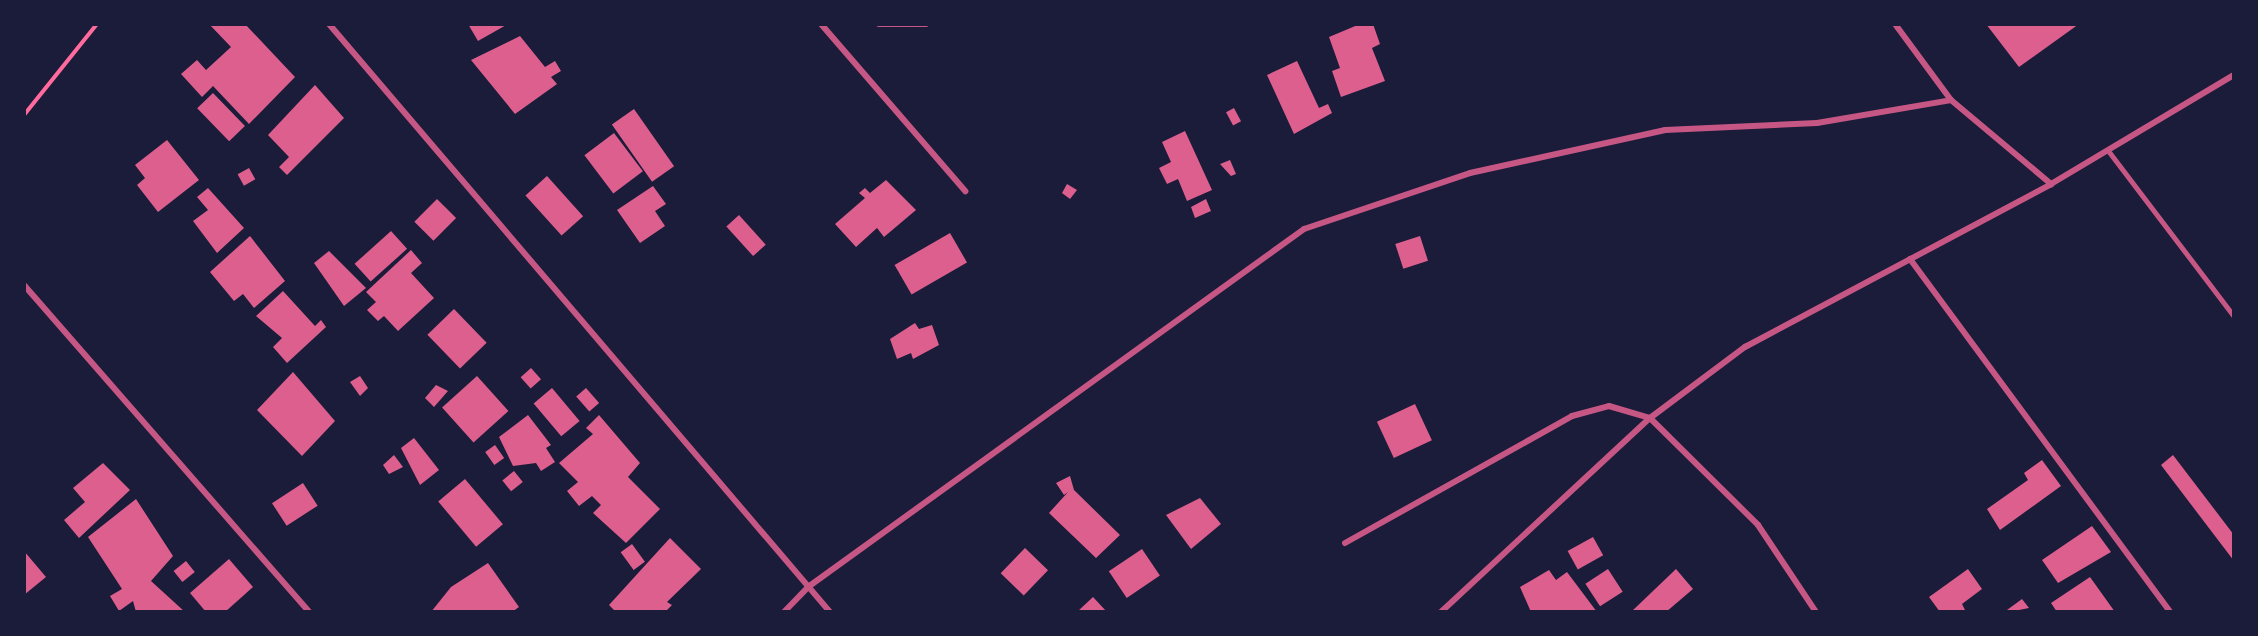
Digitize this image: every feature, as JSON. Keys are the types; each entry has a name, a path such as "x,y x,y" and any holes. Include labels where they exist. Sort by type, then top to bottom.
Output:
{"street":[{"path":"328,24 830,612"},
{"path":"821,24 965,191"},
{"path":"879,24 926,24"},
{"path":"1895,24 1951,100 2050,184"},
{"path":"1441,612 1650,418 1744,347 2050,184 2234,75"},
{"path":"784,612 808,587 1304,229 1470,173 1665,130 1817,123 1951,100"},
{"path":"1910,259 2170,612"},
{"path":"24,285 309,612"},
{"path":"1345,543 1572,416 1609,406 1650,418 1758,525 1816,612"}],"lane":[{"path":"2108,150 2234,316"}],"path":[{"path":"24,115 97,24"}],"building":[{"path":"209,24 245,24 295,77 249,124 213,86 202,97 181,74 197,60 206,70 231,47"},
{"path":"468,24 508,24 478,41"},
{"path":"1360,24 1373,24 1380,44 1372,48 1385,81 1341,97 1332,71 1340,68 1329,37"},
{"path":"1986,24 2079,24 2019,67"},
{"path":"520,36 545,67 555,61 561,71 551,77 557,84 515,114 471,60"},
{"path":"1297,61 1319,108 1328,104 1332,113 1294,134 1267,75"},
{"path":"315,85 344,118 287,175 279,167 289,157 268,135"},
{"path":"213,93 245,126 229,141 197,108"},
{"path":"1234,108 1241,121 1233,125 1226,112"},
{"path":"634,109 674,166 652,182 612,124"},
{"path":"1185,131 1212,190 1187,201 1178,179 1167,184 1159,168 1171,162 1162,142"},
{"path":"614,133 643,171 613,194 584,155"},
{"path":"167,140 199,180 158,212 137,185 145,178 135,165"},
{"path":"1230,160 1236,174 1231,176 1220,164"},
{"path":"249,168 255,179 244,186 238,174"},
{"path":"547,176 583,216 562,236 525,195"},
{"path":"886,180 916,210 884,237 877,228 856,247 835,224 865,198 859,193 865,188 870,193"},
{"path":"1067,184 1077,190 1070,199 1062,193"},
{"path":"653,186 666,204 655,211 665,226 640,243 617,210"},
{"path":"208,188 244,228 217,253 193,221 208,210 197,197"},
{"path":"437,199 456,218 433,241 414,222"},
{"path":"1206,199 1211,211 1195,218 1191,207"},
{"path":"739,215 766,245 753,256 726,226"},
{"path":"391,231 407,249 371,282 355,264"},
{"path":"950,233 967,262 912,294 895,265"},
{"path":"250,236 285,281 254,308 243,294 234,301 210,272"},
{"path":"1420,236 1428,261 1403,269 1395,244"},
{"path":"411,250 422,263 411,273 434,298 398,331 384,316 378,321 367,310 376,302 366,292"},
{"path":"329,251 366,288 344,306 314,263"},
{"path":"283,291 315,326 321,320 326,327 287,363 273,347 282,338 256,316"},
{"path":"454,309 487,343 460,369 427,335"},
{"path":"915,323 919,329 932,325 939,345 913,359 911,353 897,359 890,339"},
{"path":"531,368 541,379 531,389 521,377"},
{"path":"293,372 335,421 302,456 257,410"},
{"path":"360,376 368,388 360,396 350,382"},
{"path":"477,376 508,411 474,442 442,407"},
{"path":"436,385 448,391 434,407 425,398"},
{"path":"552,388 580,421 561,436 534,403"},
{"path":"586,388 599,403 589,412 576,397"},
{"path":"1415,404 1432,440 1394,458 1377,422"},
{"path":"528,415 551,445 546,448 555,462 541,471 536,463 513,466 499,437"},
{"path":"599,415 640,463 628,477 660,509 626,543 593,513 601,505 592,496 579,506 567,491 578,482 559,463 593,434 586,428"},
{"path":"414,438 439,470 420,485 401,448"},
{"path":"495,445 504,458 494,465 485,452"},
{"path":"394,455 403,467 389,474 383,465"},
{"path":"2173,455 2234,535 2234,561 2161,465"},
{"path":"2042,460 2061,486 2000,530 1987,509 2028,480 2024,473"},
{"path":"103,463 130,490 79,538 64,520 85,502 73,488"},
{"path":"514,471 523,482 511,491 502,480"},
{"path":"1070,476 1074,490 1120,535 1096,558 1049,513 1068,492 1064,495 1056,483"},
{"path":"465,479 503,524 476,547 438,501"},
{"path":"303,483 318,506 287,526 272,503"},
{"path":"1200,498 1221,524 1191,549 1166,515"},
{"path":"136,499 173,556 151,581 185,612 136,612 133,601 119,611 110,596 122,589 88,537"},
{"path":"2092,526 2111,552 2058,583 2042,560"},
{"path":"1593,537 1603,555 1578,569 1568,551"},
{"path":"670,538 701,569 667,602 672,605 665,612 616,612 609,605"},
{"path":"632,544 645,562 634,570 621,552"},
{"path":"1025,548 1048,570 1024,595 1001,573"},
{"path":"1142,549 1160,576 1127,598 1109,571"},
{"path":"24,551 46,577 24,595"},
{"path":"229,559 253,587 225,612 206,612 190,593"},
{"path":"186,561 195,572 182,582 174,571"},
{"path":"488,563 519,607 512,612 431,612 451,587"},
{"path":"1608,569 1623,592 1600,606 1585,584"},
{"path":"1676,569 1693,589 1666,612 1631,612"},
{"path":"1968,569 1982,589 1962,604 1966,612 1940,612 1929,597"},
{"path":"1549,570 1556,580 1567,572 1597,612 1531,612 1520,587"},
{"path":"2090,577 2115,612 2057,612 2051,603"},
{"path":"1093,597 1107,612 1077,612"},
{"path":"2022,599 2029,608 2009,612 2007,610"}]}
